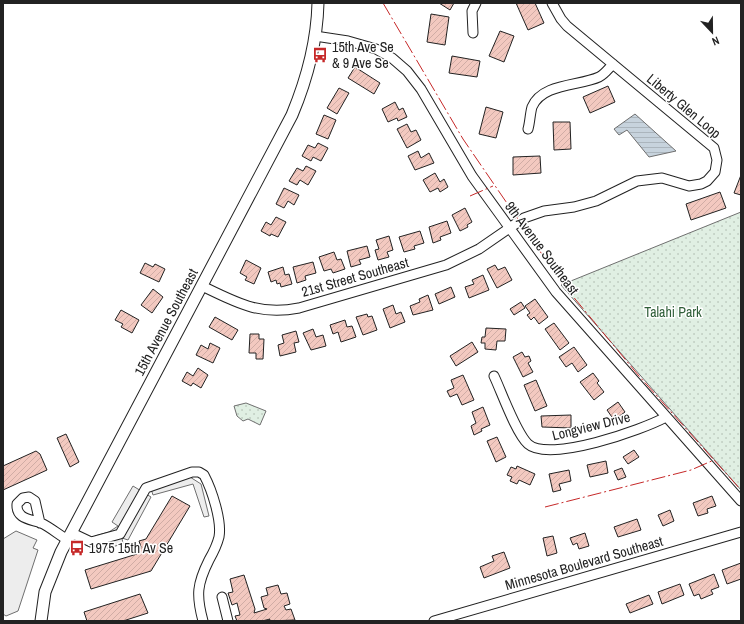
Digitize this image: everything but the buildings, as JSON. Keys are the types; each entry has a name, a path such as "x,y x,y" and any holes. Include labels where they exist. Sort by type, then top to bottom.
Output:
{"main road":[{"name":"15th Avenue Southeast","path":"41,621 45,592 53,571 70,536 292,116 308,74 315,36 318,3"}],"street":[{"path":"473,33 472,11 476,3"},
{"name":"Liberty Glen Loop","path":"509,228 535,214 596,201 637,181 662,178 689,186 694,186 707,182 715,172 717,166 717,154 709,143 567,26 561,19 552,3"},
{"name":"9th Avenue Southeast","path":"315,36 348,41 369,47 392,58 407,71 421,89 472,176 556,292 741,501"},
{"path":"528,129 533,106 542,96 562,86 597,78 612,64"},
{"name":"21st Street Southeast","path":"202,286 248,308 286,311 446,265 469,255 509,228"},
{"name":"Longview Drive","path":"494,376 522,438 533,448 540,451 559,450 594,443 654,423 666,417"},
{"path":"40,523 70,536 91,542 120,534 146,488 192,472 199,472 204,475 219,524 218,537 201,577 198,589 198,602 201,620"},
{"name":"Minnesota Boulevard Southeast","path":"434,621 741,532"},
{"path":"222,597 228,621"}],"green space":[{"name":"Talahi Park","path":"741,212 741,490 561,285"},
{"path":"246,403 266,411 260,425 248,419 243,421 237,416 234,406"}],"shaded area":[{"path":"635,114 676,151 649,157 627,130 619,135 614,129"},
{"path":"190,477 201,484 209,516 204,517 193,484 153,495 151,489"},
{"path":"133,486 151,497 128,540 122,538 123,544 100,550 95,536 109,532 118,526 112,522"},
{"path":"16,531 37,540 33,548 38,550 18,611 6,616 3,614 3,539"}],"power":[{"path":"383,3 463,139 561,282 639,376 714,460"},
{"path":"470,196 493,186"},
{"path":"545,507 691,470 714,460 741,490"}],"place":[{"name":"15th Ave Se & 9 Ave Se","path":"320,55"},
{"name":"1975 15th Av Se","path":"77,548"}]}
